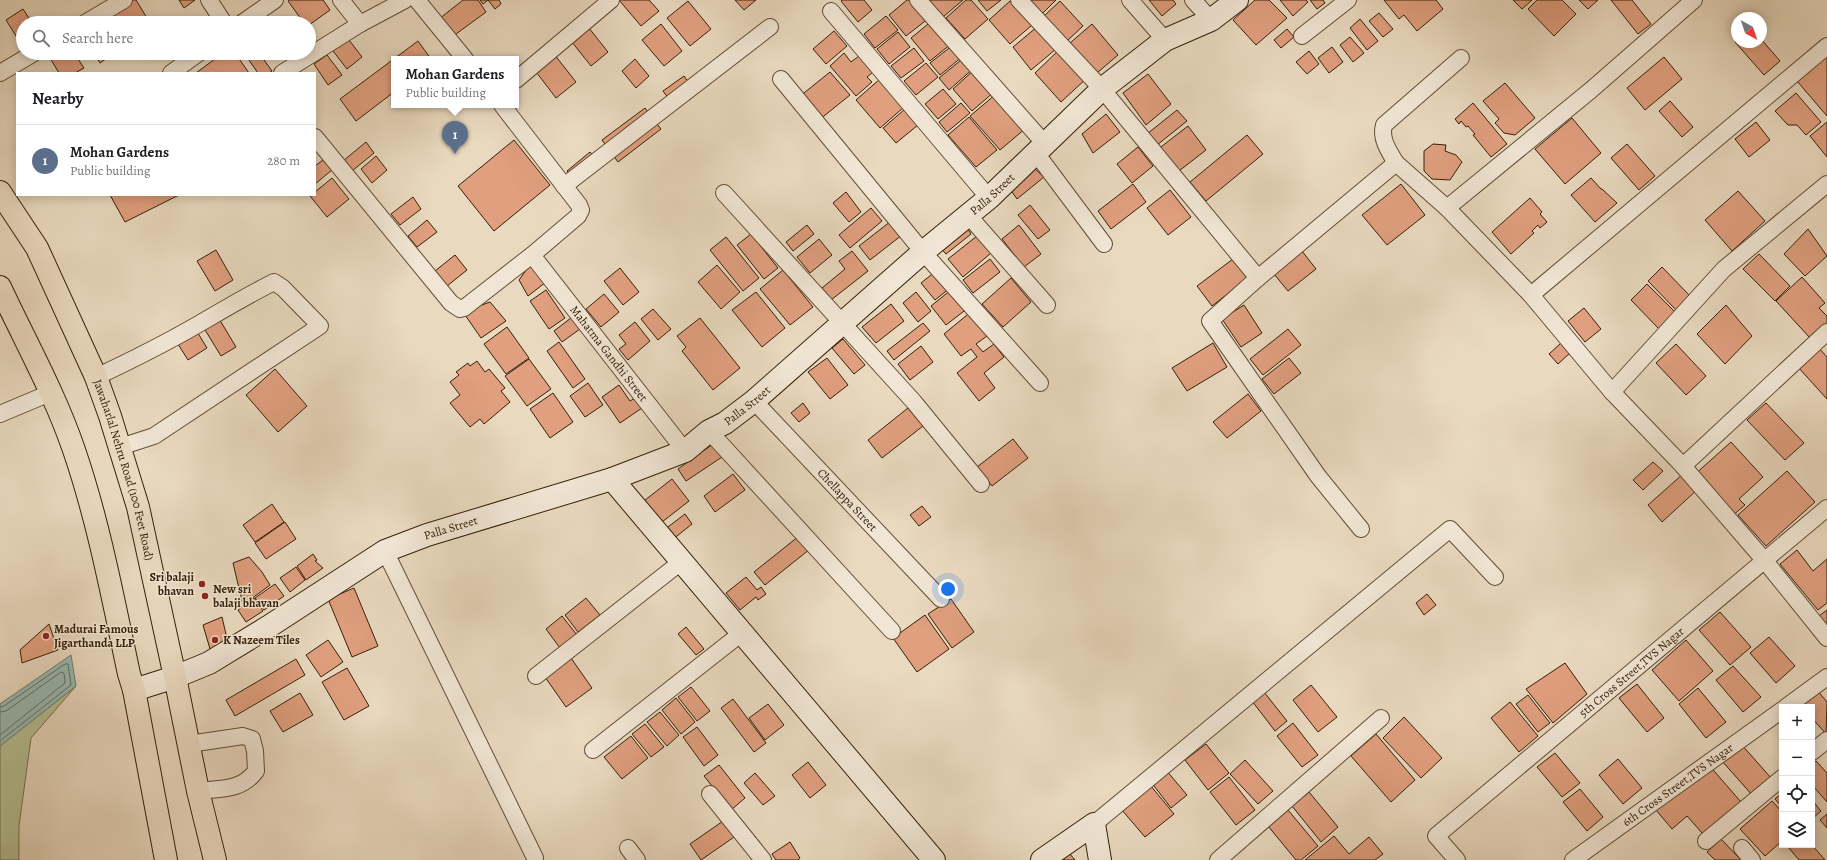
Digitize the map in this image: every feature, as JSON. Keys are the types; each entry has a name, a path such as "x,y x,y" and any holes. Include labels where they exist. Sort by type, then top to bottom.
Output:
{"main road":[{"name":"Jawaharlal Nehru Road (100 Feet Road)","path":"0,192 37,248 96,377 120,447 138,507 198,791 215,860"},
{"path":"0,287 50,393 74,450 94,519 129,674 134,690 166,860"}],"street":[{"path":"97,16 124,0"},
{"path":"209,0 219,16"},
{"path":"252,16 275,0"},
{"path":"341,0 360,24"},
{"path":"316,52 360,24 405,0"},
{"path":"417,0 463,56"},
{"path":"519,77 610,0"},
{"path":"918,0 1040,149 1104,244"},
{"path":"1019,0 1102,89 1258,278"},
{"path":"1130,0 1164,40"},
{"path":"1193,0 1211,20"},
{"name":"Palla Street","path":"134,690 175,677 209,663 268,627 385,551 427,535 612,479 686,452 709,431 725,423 754,402 841,323 923,252 989,198 1102,89 1164,40 1211,20 1237,0"},
{"path":"1302,36 1348,0"},
{"path":"1447,208 1585,95 1694,0"},
{"path":"831,11 989,198"},
{"path":"564,186 770,27"},
{"path":"1530,295 1827,46"},
{"path":"1462,58 1384,124 1382,131 1384,142 1396,163 1447,208 1530,295 1612,392 1683,466 1765,562 1827,638"},
{"path":"0,73 22,60"},
{"path":"172,72 190,60"},
{"path":"284,72 303,60"},
{"path":"781,79 923,252 1040,383"},
{"path":"316,138 450,309 460,309 464,308 532,255 578,216 581,210 579,205 504,108"},
{"path":"1361,529 1318,476 1210,320 1396,163"},
{"path":"1612,392 1724,269 1827,184"},
{"path":"724,193 914,402 981,484"},
{"path":"968,215 1047,305"},
{"name":"Mahatma Gandhi Street","path":"532,255 686,452"},
{"path":"96,377 197,326 247,295 274,282 283,288 320,326 154,436 120,447"},
{"path":"1683,466 1827,332"},
{"path":"0,414 50,393"},
{"name":"Chellappa Street","path":"754,402 941,599"},
{"path":"709,431 892,631"},
{"path":"612,479 681,562 743,632 934,860"},
{"name":"5th Cross Street,TVS Nagar","path":"1457,860 1436,836 1765,562 1827,508"},
{"path":"1042,860 1094,824 1450,529 1495,577"},
{"path":"385,551 536,858"},
{"path":"536,676 681,562"},
{"path":"593,750 743,632"},
{"path":"1790,704 1827,677"},
{"name":"6th Cross Street,TVS Nagar","path":"1573,860 1779,712"},
{"path":"1218,860 1381,718"},
{"path":"189,744 243,736 252,739 255,751 256,771 250,780 239,786 198,791"},
{"path":"1815,750 1827,740"},
{"path":"1706,841 1779,780"},
{"path":"710,794 762,860"},
{"path":"1094,824 1100,860"}],"green space":[{"path":"76,686 31,738 19,826 19,860 0,860 0,746"}],"water":[{"path":"71,655 76,686 0,746 0,704"}],"building":[{"path":"122,0 136,0 146,16 100,16 99,14"},
{"path":"179,0 195,0 184,8"},
{"path":"323,0 330,10 316,20 316,16 299,16 288,1"},
{"path":"463,0 478,0 486,12 452,37 439,19"},
{"path":"480,0 488,0 483,4"},
{"path":"488,0 499,0 501,4 495,9"},
{"path":"619,0 649,0 659,11 641,26"},
{"path":"735,0 756,0 744,10"},
{"path":"864,0 872,10 858,22 841,1"},
{"path":"907,0 915,0 929,18 906,36 889,15"},
{"path":"928,0 963,0 943,17"},
{"path":"966,0 971,0 988,19 965,39 946,18"},
{"path":"978,0 1001,0 987,11"},
{"path":"1027,0 1056,0 1041,15"},
{"path":"1149,0 1173,0 1176,4 1162,16"},
{"path":"1255,0 1269,0 1287,18 1256,45 1233,20"},
{"path":"1280,0 1306,0 1308,2 1293,16"},
{"path":"1310,0 1323,0 1325,3 1317,9"},
{"path":"1384,0 1436,0 1443,9 1417,31 1404,15 1399,19"},
{"path":"1513,0 1532,0 1522,9"},
{"path":"1537,0 1562,0 1576,14 1554,36 1528,9"},
{"path":"1579,0 1598,0 1588,9"},
{"path":"1611,0 1632,0 1651,24 1638,34"},
{"path":"688,1 711,29 690,46 667,18"},
{"path":"1010,1 1032,25 1010,44 989,20"},
{"path":"1060,1 1083,26 1067,41 1044,16"},
{"path":"23,9 28,16 16,16 16,36 6,20"},
{"path":"1379,13 1393,29 1383,37 1369,21"},
{"path":"886,16 898,30 875,48 864,34"},
{"path":"1360,19 1378,41 1367,50 1350,28"},
{"path":"933,20 951,44 930,61 911,38"},
{"path":"585,23 608,52 591,66 568,37"},
{"path":"661,24 682,51 664,66 642,40"},
{"path":"1092,24 1118,55 1097,73 1070,43"},
{"path":"1037,27 1056,49 1031,70 1013,47"},
{"path":"1287,29 1294,37 1281,48 1274,40"},
{"path":"834,31 847,46 826,64 813,49"},
{"path":"898,32 910,47 889,64 877,49"},
{"path":"346,36 362,57 347,69 333,51"},
{"path":"1350,37 1364,53 1353,62 1340,45"},
{"path":"418,41 429,56 398,56"},
{"path":"953,45 963,56 940,75 930,63"},
{"path":"1767,46 1780,61 1764,75 1740,48 1767,48"},
{"path":"1332,47 1343,62 1329,73 1318,58"},
{"path":"914,48 924,61 901,78 891,66"},
{"path":"1061,48 1088,77 1061,102 1035,73"},
{"path":"550,49 576,82 556,98 530,64"},
{"path":"1309,51 1319,64 1307,74 1296,62"},
{"path":"844,53 851,62 859,56 873,72 867,77 872,82 856,96 830,66"},
{"path":"327,55 342,75 328,85 314,64"},
{"path":"966,56 975,67 949,90 939,78"},
{"path":"1827,56 1827,116 1797,81"},
{"path":"1664,57 1682,79 1645,110 1627,88"},
{"path":"635,59 649,76 636,88 622,71"},
{"path":"51,60 79,60 84,68 77,72 58,72"},
{"path":"214,60 240,60 248,72 197,72"},
{"path":"249,60 264,60 272,71 270,72 257,72"},
{"path":"391,61 391,94 356,121 340,99"},
{"path":"926,63 938,77 916,95 904,81"},
{"path":"975,69 994,92 972,111 953,89"},
{"path":"830,72 850,95 819,120 799,97"},
{"path":"1148,74 1171,104 1146,125 1123,93"},
{"path":"684,76 695,92 675,107 663,91"},
{"path":"880,79 904,107 880,128 856,100"},
{"path":"1505,83 1535,118 1515,135 1504,133 1495,123 1499,119 1483,101"},
{"path":"943,89 956,104 938,119 925,104"},
{"path":"1796,93 1821,122 1806,135 1797,125 1788,125 1775,111"},
{"path":"996,94 1026,128 1000,150 970,116"},
{"path":"1670,101 1693,127 1682,137 1659,111"},
{"path":"961,103 970,113 947,132 939,122"},
{"path":"1473,103 1507,144 1491,157 1473,135 1475,134 1468,126 1466,127 1461,121 1459,124 1455,119"},
{"path":"645,108 661,129 618,162 602,140"},
{"path":"905,109 918,125 896,143 883,128"},
{"path":"1177,110 1187,121 1157,145 1147,134"},
{"path":"1106,114 1120,132 1093,153 1082,134"},
{"path":"969,117 997,150 976,167 948,135"},
{"path":"1572,118 1601,153 1565,184 1535,149"},
{"path":"1756,122 1770,140 1749,157 1735,139"},
{"path":"1827,122 1827,157 1810,136"},
{"path":"1188,126 1206,150 1175,174 1157,150"},
{"path":"1247,135 1263,154 1206,201 1190,182"},
{"path":"514,140 550,185 494,231 458,186"},
{"path":"366,142 374,153 352,171 343,161"},
{"path":"1433,144 1446,145 1445,151 1456,155 1462,162 1450,180 1432,179 1424,171 1424,151"},
{"path":"1627,144 1655,176 1639,190 1611,158"},
{"path":"1138,147 1153,166 1132,183 1117,164"},
{"path":"590,152 599,162 576,181 567,171"},
{"path":"376,156 387,170 372,183 361,169"},
{"path":"323,160 332,170 316,183 316,165"},
{"path":"1035,169 1044,177 1017,199 1010,189"},
{"path":"332,178 349,199 327,217 310,196 316,196 316,191"},
{"path":"1591,178 1617,203 1595,222 1571,195"},
{"path":"1133,184 1146,202 1111,229 1098,211"},
{"path":"1401,184 1425,215 1387,245 1362,215"},
{"path":"1170,190 1191,217 1168,235 1147,208"},
{"path":"1738,191 1765,221 1732,251 1705,220"},
{"path":"846,192 861,212 849,222 833,203"},
{"path":"111,196 177,196 125,222"},
{"path":"413,197 421,209 400,225 391,214"},
{"path":"1530,198 1542,212 1540,214 1547,222 1540,228 1538,225 1532,231 1534,233 1511,254 1492,232"},
{"path":"1030,205 1050,230 1038,239 1018,215"},
{"path":"871,208 882,221 850,248 839,235"},
{"path":"427,220 437,232 417,247 408,236"},
{"path":"891,221 902,235 870,260 859,246"},
{"path":"807,225 814,234 793,251 786,242"},
{"path":"1019,225 1041,254 1024,267 1002,239"},
{"path":"966,226 971,234 946,254 938,245"},
{"path":"1808,229 1827,256 1805,276 1784,254"},
{"path":"751,234 778,268 764,279 737,245"},
{"path":"977,236 991,253 963,277 948,259"},
{"path":"726,237 759,278 743,291 710,250"},
{"path":"819,239 832,255 810,273 797,257"},
{"path":"216,250 233,280 215,291 197,261"},
{"path":"852,251 868,271 831,300 822,288 845,269 839,261"},
{"path":"1302,251 1316,269 1288,291 1274,274"},
{"path":"1759,254 1790,286 1775,301 1743,269"},
{"path":"455,255 467,270 447,286 435,271"},
{"path":"990,259 1000,272 973,293 963,280"},
{"path":"1233,259 1248,278 1212,306 1197,286"},
{"path":"531,263 546,282 528,296 519,280"},
{"path":"717,265 740,292 721,309 698,282"},
{"path":"1662,267 1691,297 1677,311 1648,281"},
{"path":"620,268 639,292 623,305 604,281"},
{"path":"783,270 813,307 790,325 760,289"},
{"path":"936,271 950,288 935,300 921,283"},
{"path":"1802,277 1825,303 1819,308 1827,316 1827,324 1811,339 1776,301"},
{"path":"1011,278 1031,302 1003,327 982,304"},
{"path":"1647,284 1676,313 1659,329 1631,300"},
{"path":"952,289 968,308 946,325 931,306"},
{"path":"546,290 565,318 549,329 530,301"},
{"path":"756,292 785,328 762,347 732,310"},
{"path":"916,292 931,311 918,322 903,303"},
{"path":"604,294 619,312 601,327 586,309"},
{"path":"490,302 506,321 481,338 463,312"},
{"path":"891,304 904,321 876,343 862,327"},
{"path":"1244,305 1262,333 1241,347 1222,319"},
{"path":"1726,305 1752,336 1725,364 1697,334"},
{"path":"1584,308 1601,329 1585,342 1568,321"},
{"path":"653,309 671,329 658,340 641,319"},
{"path":"973,310 991,333 976,344 983,352 994,344 1004,357 984,373 995,388 979,401 957,373 977,357 971,349 961,356 944,334"},
{"path":"215,312 236,347 221,356 199,320"},
{"path":"571,318 580,329 562,342 554,331"},
{"path":"700,318 740,368 713,390 682,351 686,347 677,336"},
{"path":"190,320 207,348 188,360 171,333"},
{"path":"635,322 650,341 628,360 619,349 626,344 619,335"},
{"path":"923,323 930,331 894,360 887,351"},
{"path":"507,327 529,358 506,374 484,344"},
{"path":"1288,329 1301,345 1263,375 1250,359"},
{"path":"843,339 865,365 854,374 832,348"},
{"path":"559,342 585,379 573,388 547,351"},
{"path":"1213,343 1227,367 1187,391 1172,368"},
{"path":"1561,343 1570,353 1558,364 1549,354"},
{"path":"1676,344 1706,376 1686,395 1656,363"},
{"path":"921,346 933,362 910,380 898,364"},
{"path":"1818,347 1827,357 1827,399 1797,366"},
{"path":"827,358 848,385 830,399 808,372"},
{"path":"1289,358 1301,373 1274,394 1262,379"},
{"path":"529,359 551,389 527,406 505,376"},
{"path":"477,361 485,372 489,369 505,388 501,391 510,402 484,424 480,419 470,427 450,403 460,395 450,382 459,375 456,372 468,363 470,366"},
{"path":"275,369 307,406 278,432 246,395"},
{"path":"588,383 603,405 585,417 570,396"},
{"path":"619,385 630,401 635,398 642,408 620,423 602,397"},
{"path":"553,393 573,422 550,438 530,409"},
{"path":"1248,394 1261,411 1227,438 1213,422"},
{"path":"803,403 810,413 799,422 791,413"},
{"path":"1766,403 1804,443 1785,460 1747,420"},
{"path":"908,408 923,426 882,458 868,440"},
{"path":"1013,439 1028,458 992,486 977,467"},
{"path":"1731,442 1763,477 1739,499 1745,505 1731,517 1693,476"},
{"path":"713,444 722,457 686,481 678,469"},
{"path":"1653,462 1663,471 1643,490 1633,480"},
{"path":"1787,471 1815,502 1766,546 1738,515"},
{"path":"1684,473 1698,489 1662,522 1648,505"},
{"path":"733,474 745,490 715,512 704,496"},
{"path":"672,479 689,501 657,526 640,504"},
{"path":"272,504 284,522 255,542 243,525"},
{"path":"922,506 931,517 919,526 910,515"},
{"path":"685,514 692,524 672,540 664,530"},
{"path":"285,522 296,539 266,559 255,543"},
{"path":"799,536 810,549 765,585 754,572"},
{"path":"1797,550 1813,571 1827,559 1827,603 1818,610 1780,564"},
{"path":"313,554 317,560 315,561 323,568 306,580 297,566"},
{"path":"249,557 262,572 270,585 243,605 233,563"},
{"path":"296,567 305,580 290,592 280,578"},
{"path":"746,577 757,590 761,587 766,594 758,600 756,597 740,610 726,593"},
{"path":"275,584 284,596 264,610 255,598"},
{"path":"354,588 378,646 352,657 328,599"},
{"path":"1427,594 1436,605 1424,615 1416,603"},
{"path":"254,598 263,611 246,622 238,610"},
{"path":"586,598 600,615 578,632 565,615"},
{"path":"951,599 974,632 952,648 928,614"},
{"path":"1827,610 1827,626 1819,616"},
{"path":"1720,612 1751,647 1730,665 1699,630"},
{"path":"925,615 949,649 917,672 893,638"},
{"path":"562,616 577,635 560,648 546,629"},
{"path":"222,617 228,643 210,649 203,625"},
{"path":"49,624 58,650 22,663 20,650"},
{"path":"686,627 704,649 696,655 678,634"},
{"path":"1769,637 1795,666 1776,683 1750,653"},
{"path":"328,640 343,662 321,677 306,655"},
{"path":"1686,640 1713,671 1679,701 1652,670"},
{"path":"571,658 592,688 566,707 545,677"},
{"path":"296,659 305,675 235,716 226,700"},
{"path":"1565,663 1587,694 1553,723 1526,689"},
{"path":"1733,666 1761,697 1743,712 1716,680"},
{"path":"347,668 369,706 344,720 322,682"},
{"path":"1637,684 1664,718 1647,732 1619,698"},
{"path":"1311,685 1337,717 1318,732 1293,700"},
{"path":"691,687 710,711 697,721 678,697"},
{"path":"1698,688 1726,722 1706,738 1679,704"},
{"path":"1817,690 1827,702 1826,734 1815,721 1815,704 1801,704"},
{"path":"1264,692 1287,721 1275,731 1252,701"},
{"path":"300,693 313,715 283,732 270,711"},
{"path":"1528,695 1550,723 1538,732 1516,704"},
{"path":"676,698 695,722 681,734 662,710"},
{"path":"733,699 766,743 754,752 721,708"},
{"path":"1510,702 1538,736 1519,752 1491,718"},
{"path":"768,704 784,725 765,740 749,718"},
{"path":"660,712 679,735 667,746 647,722"},
{"path":"1404,717 1442,758 1421,778 1383,738"},
{"path":"1293,723 1318,755 1302,767 1277,736"},
{"path":"645,724 664,747 651,757 632,734"},
{"path":"697,727 718,755 704,766 683,737"},
{"path":"1376,734 1415,780 1391,802 1351,756"},
{"path":"631,736 648,758 622,779 604,757"},
{"path":"1206,744 1229,773 1208,790 1185,760"},
{"path":"1741,744 1772,779 1753,796 1722,761"},
{"path":"1555,753 1580,783 1562,797 1537,767"},
{"path":"1618,759 1642,788 1623,804 1599,775"},
{"path":"1245,760 1273,791 1258,804 1230,774"},
{"path":"1816,761 1827,773 1827,802 1815,788"},
{"path":"808,762 826,785 810,798 792,775"},
{"path":"1708,764 1741,802 1703,834 1687,816 1672,829 1656,810"},
{"path":"719,765 745,798 731,810 704,776"},
{"path":"1166,770 1187,795 1171,808 1151,782"},
{"path":"755,773 775,796 763,805 744,783"},
{"path":"1229,777 1255,810 1236,825 1210,792"},
{"path":"1150,785 1174,814 1145,837 1121,809"},
{"path":"1580,789 1603,817 1587,831 1563,802"},
{"path":"1309,792 1338,827 1321,842 1292,806"},
{"path":"1779,796 1779,804 1775,799"},
{"path":"1772,801 1779,809 1779,844 1765,856 1740,829"},
{"path":"1815,804 1821,811 1815,816"},
{"path":"1288,810 1318,846 1301,860 1296,860 1268,826"},
{"path":"1827,814 1827,828 1820,820"},
{"path":"726,819 737,835 701,860 690,844"},
{"path":"1334,836 1349,854 1369,837 1383,854 1375,860 1305,860"},
{"path":"1721,839 1741,860 1715,860 1707,852"},
{"path":"790,842 800,858 798,860 776,860 772,854"},
{"path":"1064,847 1075,860 1049,860"},
{"path":"1789,848 1815,848 1825,860 1799,860"}],"place":[{"name":"Mohan Gardens","path":"455,154"},
{"name":"Sri balaji bhavan","path":"202,584"},
{"name":"New sri balaji bhavan","path":"205,596"},
{"name":"Madurai Famous Jigarthanda LLP","path":"46,636"},
{"name":"K Nazeem Tiles","path":"215,640"}]}
